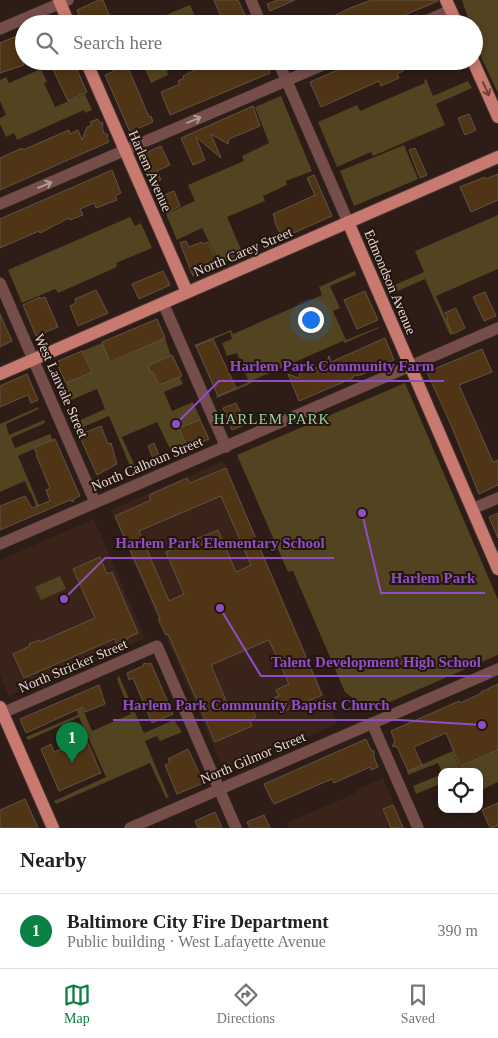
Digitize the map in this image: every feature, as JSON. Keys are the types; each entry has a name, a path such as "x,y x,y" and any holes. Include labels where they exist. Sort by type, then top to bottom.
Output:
{"main road":[{"path":"62,1 67,15"},
{"name":"Harlem Avenue","path":"90,70 187,292"},
{"path":"477,70 498,116"},
{"name":"North Carey Street","path":"0,374 498,157"},
{"name":"Edmondson Avenue","path":"348,222 498,569"},
{"path":"1,712 53,828"}],"street":[{"path":"251,0 258,15"},
{"path":"31,15 62,1"},
{"path":"433,15 448,5"},
{"path":"0,29 15,22"},
{"name":"Edmondson Avenue","path":"282,70 348,222"},
{"path":"0,204 311,70"},
{"name":"West Lanvale Street","path":"0,283 95,502"},
{"path":"163,303 226,447"},
{"name":"North Calhoun Street","path":"0,544 498,328"},
{"path":"472,509 498,498"},
{"name":"North Stricker Street","path":"1,712 157,646 219,789"},
{"name":"North Gilmor Street","path":"130,828 498,669"},
{"path":"372,723 418,828"},
{"path":"219,789 236,828"}],"shaded area":[{"path":"462,0 498,0 498,93 483,61 483,15 467,15"},
{"path":"190,5 194,15 166,15"},
{"path":"41,70 47,82 44,83 55,107 85,94 92,110 85,113 84,110 17,140 14,133 6,137 0,124 0,118 6,115 0,101 0,80 6,77 9,83"},
{"path":"145,70 169,70 167,71 168,75 151,83"},
{"path":"426,79 433,96 468,81 472,88 436,104 445,125 373,156 371,152 337,167 318,122 357,105 360,111 425,83 424,80"},
{"path":"281,96 312,171 286,181 287,185 263,196 265,201 227,217 243,254 220,264 202,228 177,240 166,214 195,201 188,185 244,161 242,156 269,143 255,107"},
{"path":"404,145 418,179 354,206 340,171"},
{"path":"498,215 498,269 436,296 453,334 450,335 425,279 393,293 390,287 424,272 415,251"},
{"path":"130,217 135,226 141,223 152,248 116,263 117,267 58,293 55,289 22,303 8,270"},
{"path":"355,271 356,275 330,286 340,308 333,311 346,340 379,328 345,343 343,341 217,398 216,396 249,382 237,353 227,356 222,343 232,339 230,332 195,347 194,345 231,330 233,334 322,295 319,287"},
{"path":"165,338 171,356 148,366 159,385 180,377 183,384 164,392 172,411 193,402 201,420 180,428 188,448 173,455 157,422 122,437 137,471 133,473 109,416 76,430 74,423 105,409 97,389 64,403 62,393 68,390 66,383 92,372 82,351 102,343 111,362"},
{"name":"HARLEM PARK","path":"405,383 498,600 498,655 369,711 345,692 293,571 288,572 237,455"},
{"path":"38,407 39,409 6,424 9,435 44,420 45,423 11,438 15,448 50,434 53,440 18,456 42,512 39,514 25,481 0,492 0,424"},
{"path":"223,461 337,724 225,773 111,510"},
{"path":"94,519 145,639 9,696 0,675 0,560"},
{"path":"60,576 66,589 41,600 35,587"},
{"path":"119,676 144,733 174,720 182,732 160,741 157,736 145,741 169,798 166,798 150,763 56,804 54,801 106,777 79,717 28,740 26,737 78,715 72,697 77,695 92,731 131,714 117,679"},
{"path":"498,750 498,782 483,789 483,768 440,768 438,763 408,775 407,771 453,751 459,767"},
{"path":"438,776 438,785 416,794 413,786"},
{"path":"383,778 405,828 288,828 286,823 352,795 359,789"}],"building":[{"path":"103,0 109,15 79,15 77,10"},
{"path":"214,0 238,0 245,15 220,15"},
{"path":"278,0 295,0 270,11 267,4"},
{"path":"372,0 438,0 405,15 336,15"},
{"path":"15,37 15,68 0,73 0,43"},
{"path":"53,70 77,70 87,92 68,101"},
{"path":"116,70 129,70 149,117 151,116 153,122 130,132 105,75"},
{"path":"196,70 269,70 270,73 170,115 161,92 180,84 178,81"},
{"path":"337,70 403,71 397,74 399,78 381,86 379,81 321,107 310,82"},
{"path":"253,106 260,126 229,139 228,144 211,134 221,158 196,137 205,160 193,165 181,138"},
{"path":"469,114 476,130 465,135 458,118"},
{"path":"98,119 99,122 103,123 102,127 104,133 108,135 109,142 0,190 0,158 69,130 70,134 78,130 82,140 87,127 92,125 90,122"},
{"path":"161,146 170,165 157,171 161,180 153,183 141,155"},
{"path":"415,148 427,175 420,178 409,150"},
{"path":"112,170 121,193 115,196 117,200 96,208 94,203 80,209 83,215 70,220 69,218 40,233 39,231 0,248 0,219"},
{"path":"498,174 498,200 471,212 460,187"},
{"path":"314,175 332,216 282,238 273,214 315,195 307,178"},
{"path":"174,191 180,206 166,213 159,197"},
{"path":"186,241 189,247 202,242 203,244 208,242 219,265 193,276 180,243"},
{"path":"163,271 170,285 139,299 132,284"},
{"path":"96,290 108,313 78,326 70,306 76,303 75,299"},
{"path":"365,291 378,320 357,329 344,300"},
{"path":"485,292 496,316 484,321 473,297"},
{"path":"40,297 40,299 45,297 58,327 36,336 23,305"},
{"path":"456,308 465,328 453,334 445,313"},
{"path":"0,314 12,341 0,347"},
{"path":"157,319 165,338 110,362 102,342"},
{"path":"385,338 394,360 361,375 353,376 353,378 299,401 288,374 298,378 300,373 326,364 329,356 331,362"},
{"path":"213,339 236,388 218,396 196,346"},
{"path":"482,349 492,372 459,385 493,462 498,460 498,485 479,494 427,372"},
{"path":"82,351 92,372 66,383 56,362"},
{"path":"172,355 182,376 159,385 148,366"},
{"path":"27,374 38,400 31,403 28,395 0,407 0,386"},
{"path":"236,403 246,424 232,430 223,408"},
{"path":"200,420 209,439 188,448 179,428"},
{"path":"101,426 108,444 111,443 117,464 97,475 79,435"},
{"path":"55,439 80,496 74,499 73,502 70,500 0,530 0,506 25,496 32,508 50,501 46,490 50,488 34,448"},
{"path":"154,443 161,460 155,463 148,446"},
{"path":"226,468 322,695 285,711 283,706 276,709 272,699 279,696 276,690 289,684 269,640 211,665 230,710 243,704 245,710 252,708 256,717 250,720 252,726 215,742 168,634 166,635 158,619 160,618 115,516 151,500 149,495 187,478 190,483","holes":["221,496 251,565 236,572 218,530 166,552 184,594 169,601 139,531"]},
{"path":"498,513 498,538 489,517"},
{"path":"100,557 107,574 112,572 138,633 118,645 114,639 24,678 13,654 30,646 29,644 39,640 40,642 95,618 73,569"},
{"path":"144,663 151,663 173,714 152,723 133,678 129,680 127,673 143,666"},
{"path":"498,684 498,750 460,766 446,733 414,747 422,765 408,771 397,747 392,746 395,742 391,731 459,701 460,703"},
{"path":"99,685 105,704 85,712 83,707 26,733 20,719"},
{"path":"86,739 101,773 59,791 41,749 51,744 54,752"},
{"path":"366,739 371,750 374,751 378,767 371,770 370,767 334,783 332,779 274,804 264,784"},
{"path":"188,749 204,783 177,794 165,765 170,763 168,759"},
{"path":"25,799 38,828 0,828 0,810"},
{"path":"498,803 498,826 490,828 483,810"},
{"path":"393,805 403,828 391,828 383,809"},
{"path":"215,812 222,828 198,828 195,821"},
{"path":"264,815 270,828 250,828 247,822"}],"place":[{"name":"Harlem Park Community Farm","path":"176,424"},
{"name":"Harlem Park","path":"362,513"},
{"name":"Harlem Park Elementary School","path":"64,599"},
{"name":"Talent Development High School","path":"220,608"},
{"name":"Harlem Park Community Baptist Church","path":"482,725"},
{"name":"Baltimore City Fire Department","path":"72,763"}],"district":[{"name":"HARLEM PARK","path":"272,419"}]}
